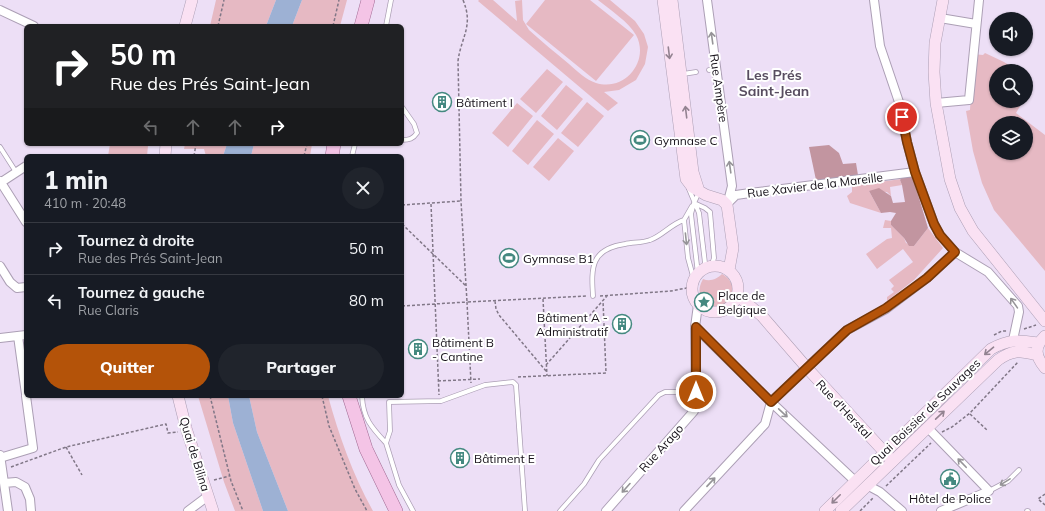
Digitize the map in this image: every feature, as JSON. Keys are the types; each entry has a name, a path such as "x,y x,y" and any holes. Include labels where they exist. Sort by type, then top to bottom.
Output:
{"main road":[{"path":"186,24 192,0"},
{"path":"193,24 199,0"},
{"path":"362,24 368,0"},
{"path":"663,0 686,179 692,187 699,192 722,200 727,205"},
{"path":"672,0 693,172 699,192"},
{"path":"943,0 935,43 934,72 936,103 947,169 960,208 973,231 1045,321"},
{"name":"Rue Ampère","path":"727,205 733,248 729,270"},
{"path":"717,266 729,270 736,278 738,284 738,296 734,304 722,312 712,313 702,309 693,296 699,275 717,266"},
{"name":"Rue d'Herstal","path":"738,296 762,316 807,368 892,461"},
{"path":"1042,339 1037,350 1037,355 1041,364 1045,368"},
{"name":"Quai Boissier de Sauvages","path":"824,511 991,349 1002,343 1013,340 1042,339"},
{"name":"Quai Boissier de Sauvages","path":"841,511 998,360 1013,352 1037,355"},
{"name":"Quai de Bilina","path":"178,398 186,428 213,511"},
{"path":"350,398 366,449 396,511"},
{"path":"855,481 867,485"}],"street":[{"name":"Rue Ampère","path":"708,0 713,70 732,186 727,205"},
{"path":"874,0 880,46 900,105 907,142 915,172 934,224 940,235 955,252 988,272 1018,306 1019,312 1013,340"},
{"path":"936,103 969,100 979,0"},
{"path":"0,10 30,24"},
{"path":"940,18 976,24"},
{"path":"24,167 0,182 24,219"},
{"name":"Rue Xavier de la Mareille","path":"727,205 736,195 915,172"},
{"path":"684,511 765,424 771,402 847,330 886,308 927,278 955,252"},
{"path":"0,266 10,282 17,288 24,288"},
{"name":"Rue Arago","path":"606,511 694,411 696,404 696,327 698,305"},
{"path":"696,327 771,402 855,481"},
{"path":"0,338 22,335 24,365"},
{"path":"8,511 0,457 34,448 26,398"},
{"path":"927,427 989,490 941,511"},
{"path":"4,483 16,482 25,486 30,499 31,511"},
{"path":"867,485 880,492 902,511"},
{"path":"188,511 208,496"}],"lane":[{"path":"386,24 391,0"},
{"path":"681,74 696,72"},
{"path":"404,110 414,124 417,133 414,137 404,140"},
{"path":"0,147 16,172"},
{"path":"686,179 699,214 705,263 699,275"},
{"path":"699,192 691,214 699,275"},
{"path":"694,203 684,220 688,258 699,275"},
{"path":"694,203 710,212 714,258 714,261 699,275"},
{"path":"592,296 592,272 594,265 601,254 618,245 652,240 678,222 684,220"},
{"path":"386,443 390,431 389,402 439,401 448,399 471,389 513,382 516,385 525,511"},
{"path":"560,511 584,484 599,460 659,395 665,392 696,392"},
{"path":"362,398 365,416 386,443 400,485 413,511"},
{"path":"989,490 1008,481 1019,470"}],"path":[{"path":"218,24 224,0"},
{"path":"333,24 339,0"},
{"path":"463,0 467,9 468,22 458,61 461,201 471,389"},
{"path":"404,205 461,201"},
{"path":"431,204 439,401"},
{"path":"404,226 466,286"},
{"path":"404,306 670,291 699,275"},
{"path":"546,365 608,295"},
{"path":"543,298 547,376"},
{"path":"495,301 496,310 499,315 546,371"},
{"path":"516,377 606,373 603,301"},
{"path":"438,381 486,379"},
{"path":"210,398 230,476 243,511"},
{"path":"322,398 329,426 355,489 367,511"},
{"path":"970,413 988,431"},
{"path":"2,471 66,447 166,424 168,433 180,432"},
{"path":"66,447 82,475"},
{"path":"210,482 230,476"},
{"path":"1045,494 1038,499 1045,505"}],"shaded area":[{"path":"216,0 276,0 267,24 210,24"},
{"path":"302,0 347,0 341,24 293,24"},
{"path":"493,0 517,21 515,1 522,0 523,20 529,30 585,78 592,82 607,85 625,79 637,64 640,55 639,45 633,30 598,0 610,0 635,21 644,34 648,47 645,64 636,80 619,90 604,92 618,103 608,111 478,1"},
{"path":"545,0 590,0 634,35 596,81 526,24"},
{"path":"985,53 1007,64 989,64 989,108 1019,108 1016,113 1020,116 989,116 989,160 1033,160 1033,126 1045,135 1045,271 994,210 982,183 973,151 966,111 970,110 973,54 983,55"},
{"path":"547,69 563,82 536,113 520,99"},
{"path":"566,85 583,99 557,130 541,116"},
{"path":"587,102 604,116 578,147 561,133"},
{"path":"517,103 533,116 508,147 492,133"},
{"path":"537,120 554,134 528,165 512,151"},
{"path":"558,138 574,151 549,181 533,167"},
{"path":"829,145 839,153 843,164 856,163 858,175 832,180 816,180 809,147"},
{"path":"110,146 148,146 147,154 108,154"},
{"path":"185,146 226,146 224,154 205,154 204,149 184,149"},
{"path":"254,146 312,146 310,154 252,154"},
{"path":"908,176 913,178 928,228 914,246 909,246 904,238 891,225 891,221 896,213 881,213 869,191 879,188 891,196 893,203 905,202 900,180 902,177"},
{"path":"901,179 902,185 890,187 891,196 887,192 869,191 881,213 850,203 847,196 852,192 852,186"},
{"path":"885,220 891,221 891,225 904,238 906,243 914,246 928,228 943,248 914,280 887,301 887,297 894,292 891,289 894,286 889,280 913,262 903,249 877,269 866,254 887,239 892,238 891,228 883,228"},
{"path":"722,274 729,279 733,292 730,300 725,305 718,307 711,306 705,302 701,296 700,289 703,279 713,280"},
{"path":"199,398 228,398 233,423 263,511 235,511 224,482"},
{"path":"249,398 329,398 347,455 373,511 288,511 257,432"}],"water":[{"path":"276,0 302,0 293,24 267,24"},
{"path":"226,146 254,146 252,154 224,154"},
{"path":"228,398 249,398 257,432 288,511 263,511 233,423"}],"place":[{"name":"Bâtiment I","path":"442,102"},
{"name":"Gymnase C","path":"640,140"},
{"name":"Gymnase B1","path":"509,258"},
{"name":"Place de Belgique","path":"704,302"},
{"name":"Bâtiment A - Administratif","path":"622,324"},
{"name":"Bâtiment B - Cantine","path":"418,349"},
{"name":"Bâtiment E","path":"460,458"},
{"name":"Hôtel de Police","path":"950,479"}],"district":[{"name":"Les Prés Saint-Jean","path":"774,84"}],"route":[{"path":"696,392 696,327 771,402 847,330 886,308 927,278 955,252 940,235 934,224 915,172 902,117"}]}
